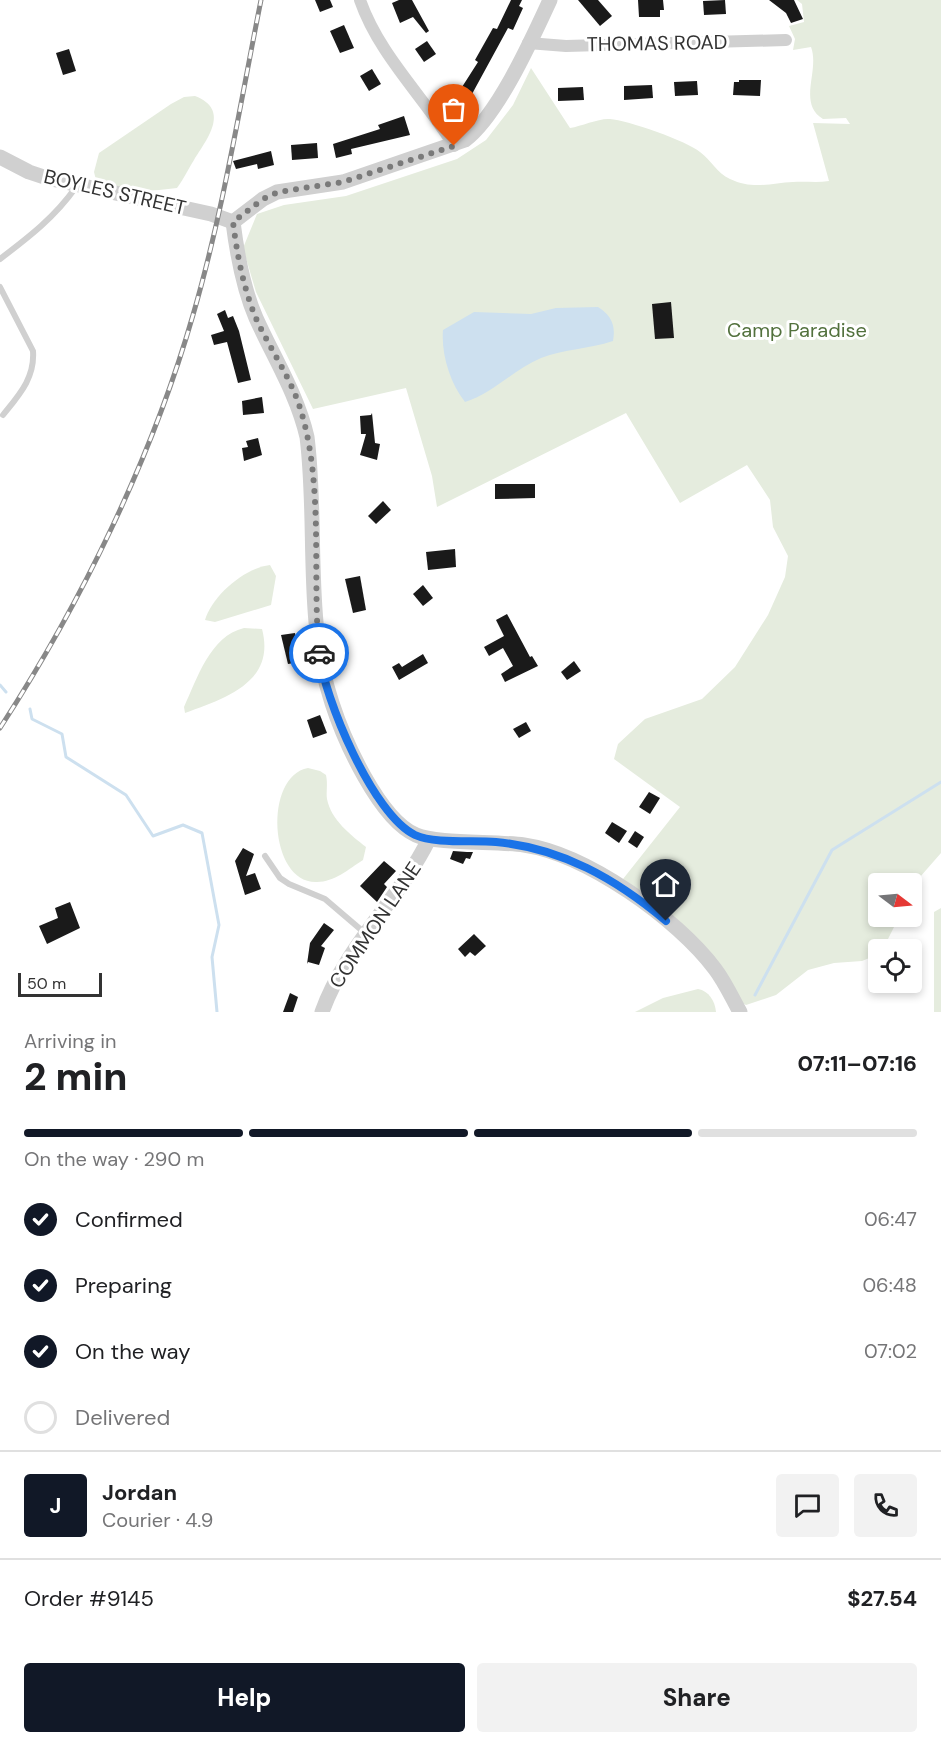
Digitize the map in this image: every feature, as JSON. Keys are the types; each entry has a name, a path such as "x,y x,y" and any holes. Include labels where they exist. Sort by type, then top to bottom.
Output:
{"street":[{"path":"360,0 367,20 382,45 454,146"},
{"path":"550,0 478,129 454,146 343,182 278,192 263,199 233,222 236,248 255,316 287,378 300,410 307,437 311,468 317,636 320,658 333,705 373,791 388,814 416,835 429,839 536,847 589,867 647,906 678,931 715,968 740,1012"},
{"name":"THOMAS ROAD","path":"528,43 566,46 786,40"},
{"name":"BOYLES STREET","path":"0,157 29,172 76,186 212,214 233,222"},
{"name":"COMMON LANE","path":"322,1012 339,972 416,865 429,839"}],"lane":[{"path":"0,259 48,222 76,186"},
{"path":"0,287 33,351 34,361 25,387 3,415"},
{"path":"265,856 276,873 289,884 325,899 366,934"}],"green space":[{"name":"Camp Paradise","path":"797,0 941,0 941,853 922,875 868,873 868,927 894,927 888,939 868,939 868,959 834,963 808,970 776,995 746,1005 739,1001 623,879 680,807 614,759 618,744 645,719 702,699 735,667 768,615 785,577 788,556 773,527 770,500 747,465 680,503 626,413 437,507 432,476 406,388 313,409 256,292 243,248 257,214 284,205 346,196 457,159 486,140 513,105 531,68 570,128 606,119 643,127 693,147 725,176 746,184 829,181 813,123 850,124 846,118 823,119 815,112 811,104 813,56 811,47 793,50 795,39 789,26 804,22 802,4"},
{"path":"195,96 206,102 212,109 213,125 205,143 177,188 146,191 125,190 96,180 94,172 99,153 171,104 184,97"},
{"path":"270,565 276,576 271,605 215,622 205,620 214,602 230,585 250,571"},
{"path":"244,628 262,629 264,647 262,662 255,675 231,694 185,713 184,707 206,660 222,640"},
{"path":"308,768 326,775 329,807 342,826 366,847 363,860 329,880 317,882 301,878 289,866 281,849 278,829 278,808 284,789 293,775"},
{"path":"941,908 941,1012 934,1012 934,912"},
{"path":"698,989 711,997 716,1012 635,1012 663,998"}],"water":[{"path":"598,307 612,321 613,341 541,358 485,393 465,402 451,377 445,358 443,330 474,312 531,314 556,308"}],"building":[{"path":"315,0 330,0 333,7 320,12"},
{"path":"399,0 412,0 429,31 426,33 413,17 400,23 392,3"},
{"path":"511,0 522,0 519,6 523,8 513,30 508,28 466,105 455,98 478,62 475,60 493,28 497,29"},
{"path":"578,0 598,0 612,16 600,26"},
{"path":"638,0 663,0 664,10 660,10 660,17 639,17"},
{"path":"725,0 726,14 704,15 703,1"},
{"path":"769,0 794,0 803,19 791,23 786,13"},
{"path":"344,25 354,48 340,53 330,31"},
{"path":"427,41 436,54 424,62 415,49"},
{"path":"69,49 76,71 63,75 56,53"},
{"path":"372,69 381,84 369,91 360,76"},
{"path":"739,80 761,80 760,96 733,95 734,82 739,82"},
{"path":"697,81 698,95 675,96 674,82"},
{"path":"652,85 653,98 624,100 624,86"},
{"path":"583,87 584,100 558,101 558,88"},
{"path":"404,116 410,135 351,149 352,154 336,158 333,144 380,129 378,125"},
{"path":"317,143 318,158 292,160 291,145"},
{"path":"271,151 274,165 258,169 257,164 236,169 233,161"},
{"path":"671,302 674,338 655,339 652,304"},
{"path":"225,310 228,318 233,316 239,331 251,380 238,383 227,342 214,345 211,335 224,331 217,314"},
{"path":"262,397 264,413 243,415 242,401"},
{"path":"372,413 375,443 380,444 377,460 360,455 366,434 361,434 360,416"},
{"path":"258,438 262,455 244,461 242,448 248,447 246,441"},
{"path":"495,484 535,484 535,498 495,499"},
{"path":"383,501 391,510 376,524 368,516"},
{"path":"455,549 456,567 428,570 426,552"},
{"path":"360,576 366,610 353,613 345,579"},
{"path":"423,585 433,598 423,606 413,594"},
{"path":"507,614 530,657 532,656 538,666 505,682 501,674 513,666 503,648 489,656 484,647 504,636 496,620"},
{"path":"295,633 300,662 288,664 281,635"},
{"path":"423,654 428,663 399,680 392,667 399,663 402,667"},
{"path":"574,661 581,671 567,680 561,672"},
{"path":"320,715 327,733 313,738 307,720"},
{"path":"526,722 531,731 519,738 513,729"},
{"path":"649,792 660,798 650,814 639,807"},
{"path":"612,822 627,831 619,843 605,833"},
{"path":"635,831 644,837 637,848 628,842"},
{"path":"243,848 254,854 246,876 255,873 261,889 245,895 235,861"},
{"path":"453,851 473,852 470,859 466,858 463,864 450,859"},
{"path":"384,861 396,871 384,884 387,887 377,902 360,886"},
{"path":"70,902 80,928 47,944 39,926 58,918 55,908"},
{"path":"324,923 334,930 321,946 325,948 319,965 308,962 307,964 310,943"},
{"path":"474,934 486,946 475,956 470,952 465,957 458,949"},
{"path":"290,993 298,997 293,1012 283,1012"}],"waterway":[{"path":"0,685 6,692"},
{"path":"30,709 32,719 62,734 66,757 126,795 153,836 183,825 202,833 219,925 212,957 217,1012"},
{"path":"755,995 832,850 941,782"}],"railway":[{"path":"0,728 59,631 86,580 112,528 157,422 176,369 204,276 261,0"}],"way so far":[{"path":"319,653 311,468 307,437 300,410 287,378 255,316 236,248 233,222 263,199 278,192 343,182 454,146"}],"route":[{"path":"319,653 333,705 362,769 388,814 404,828 429,839 511,843 536,847 556,854 589,867 614,882 666,921"}]}
